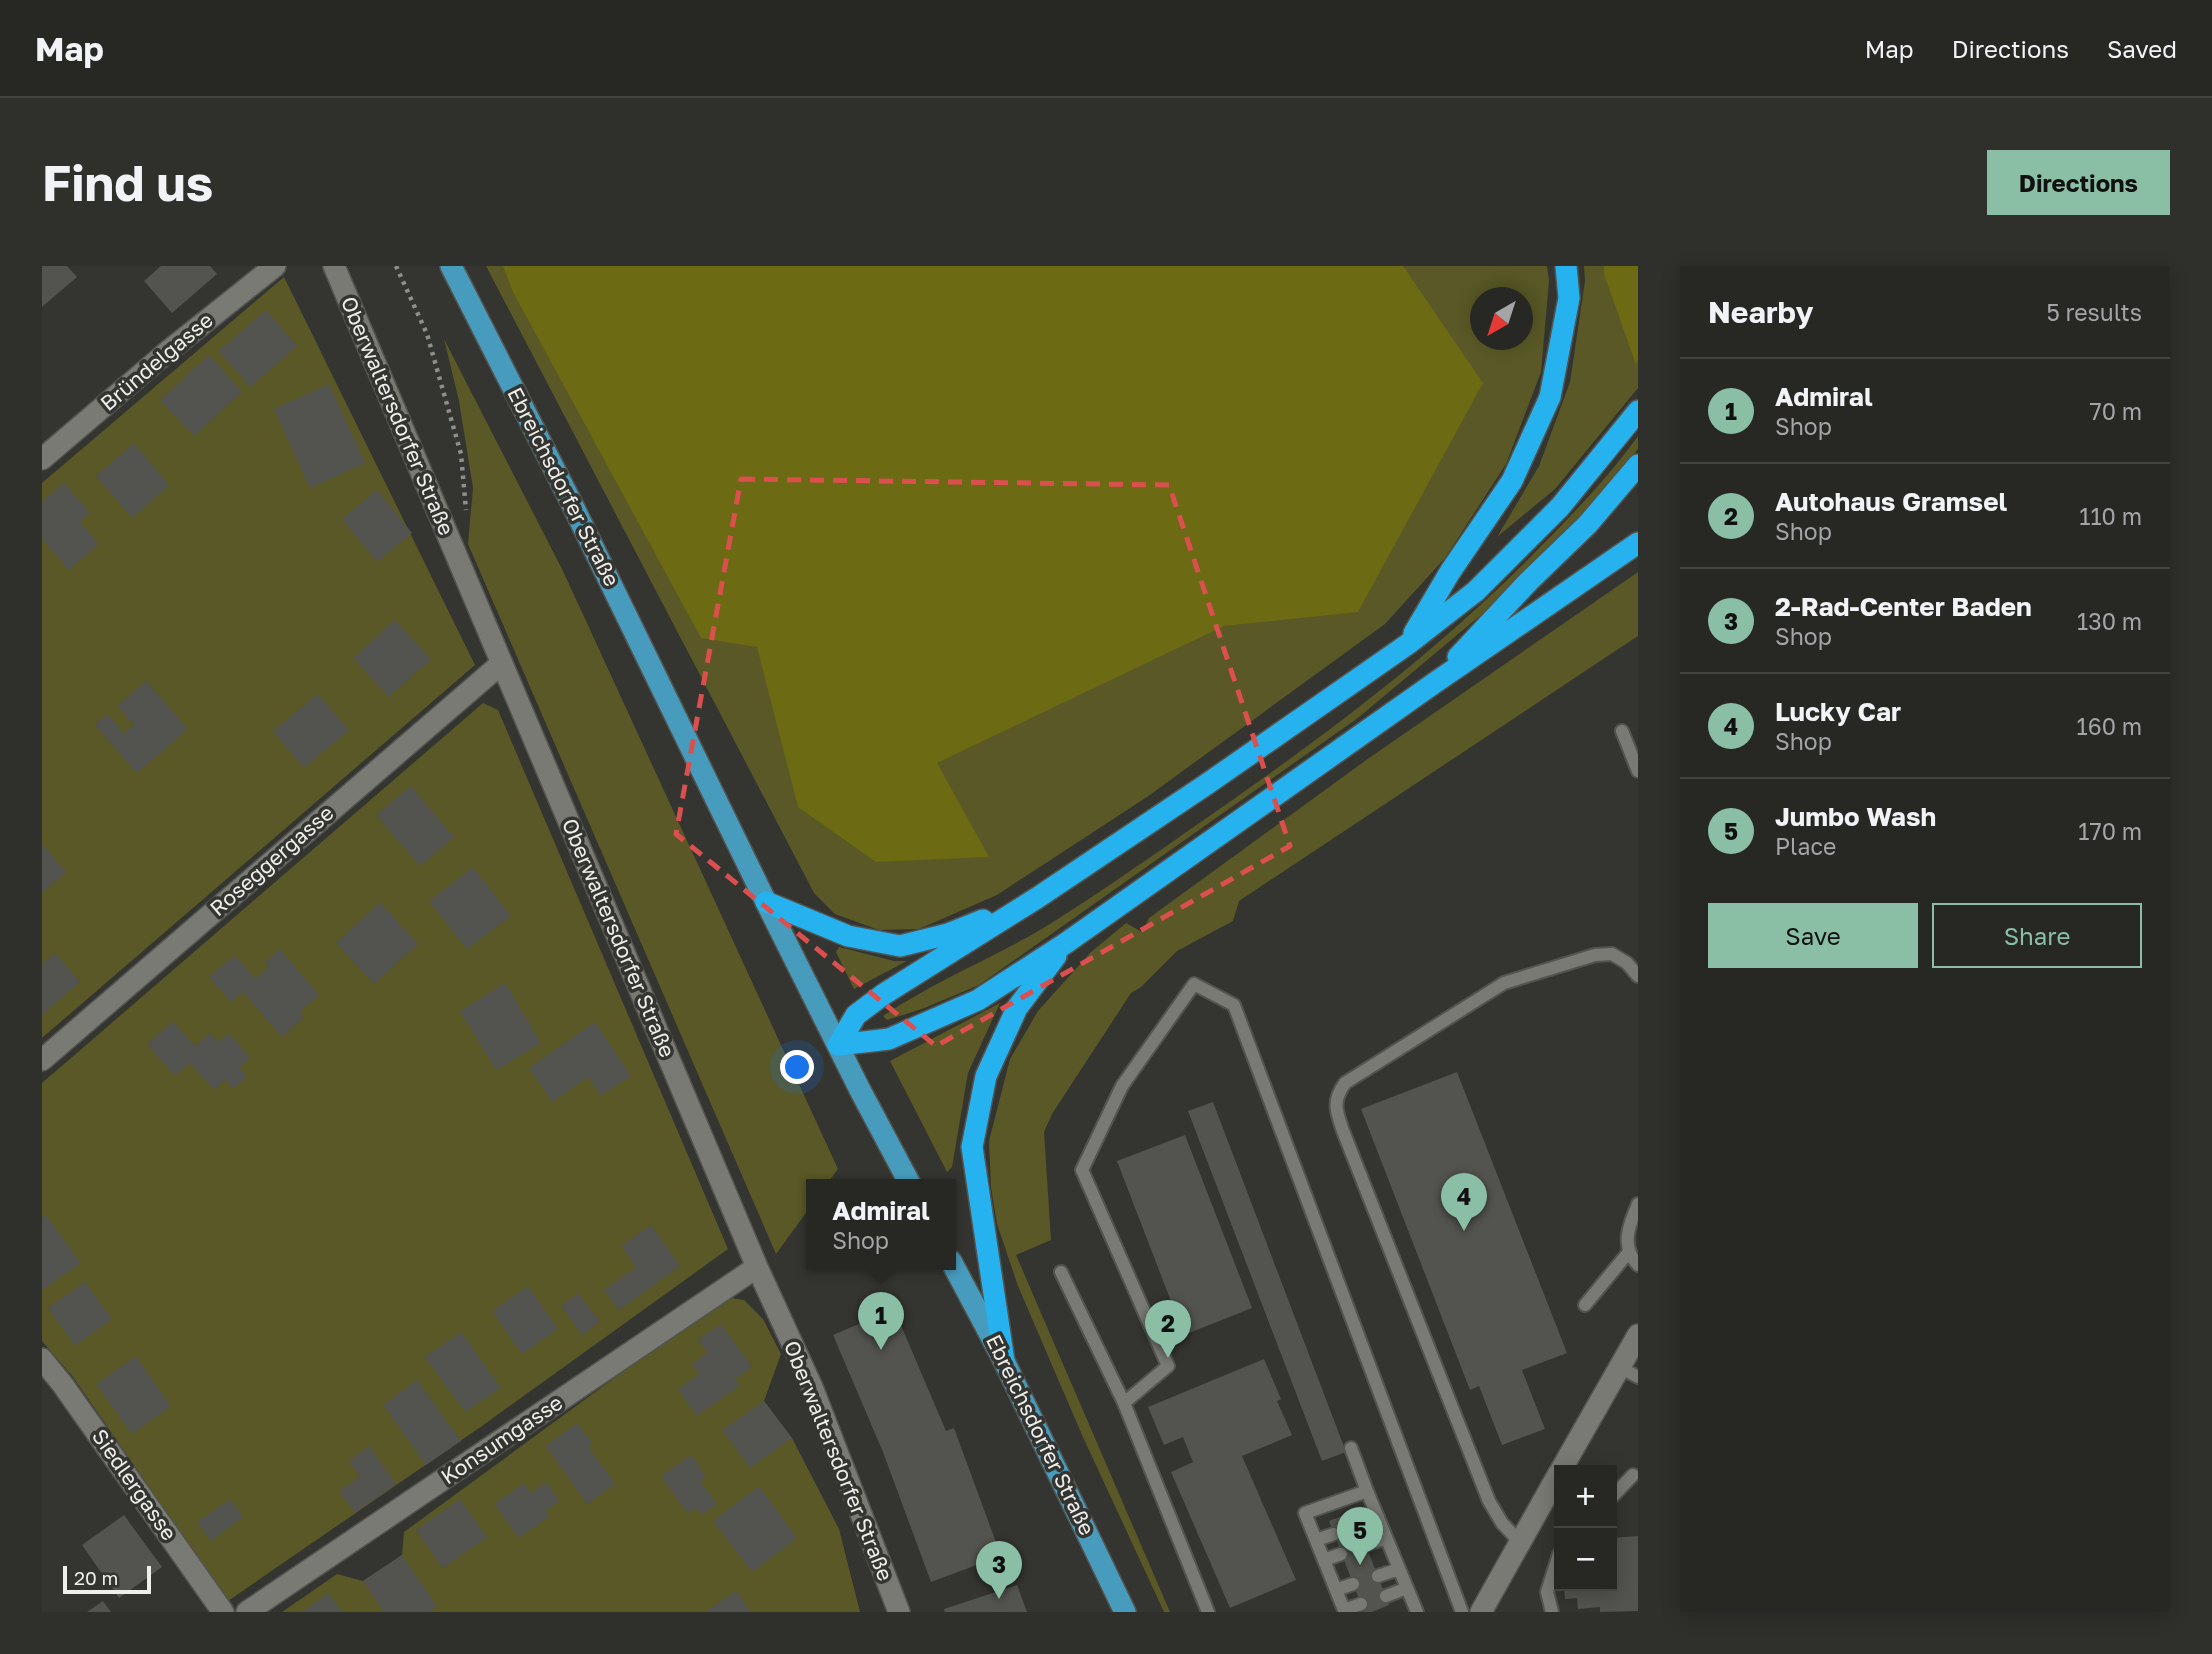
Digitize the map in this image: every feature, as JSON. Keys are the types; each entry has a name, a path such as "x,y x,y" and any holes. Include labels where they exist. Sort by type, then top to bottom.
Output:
{"highway":[{"path":"1408,644 1450,572 1512,481 1550,397 1569,298 1566,266"},
{"path":"838,1045 856,1015 884,994 1037,898 1207,784 1408,644 1476,591 1560,506 1638,411"},
{"path":"1433,684 1588,524 1638,465"},
{"path":"838,1045 889,1039 978,1000 1066,943 1638,543"},
{"path":"766,902 848,936 900,946 948,934 1037,898"},
{"path":"1004,1361 972,1147 986,1076 1017,1008 1066,943"}],"main road":[{"name":"Ebreichsdorfer Straße","path":"451,266 673,708 766,902"},
{"path":"766,902 907,1179"},
{"name":"Ebreichsdorfer Straße","path":"956,1270 1004,1361 1125,1612"}],"street":[{"name":"Bründelgasse","path":"42,460 166,353 275,266"},
{"name":"Oberwaltersdorfer Straße","path":"334,266 757,1268 811,1387 899,1612"},
{"name":"Roseggergasse","path":"42,1060 502,663"},
{"name":"Konsumgasse","path":"247,1612 757,1268"},
{"path":"1565,1465 1638,1335"},
{"name":"Siedlergasse","path":"42,1359 223,1612"},
{"path":"1480,1612 1554,1484"}],"lane":[{"path":"1622,731 1638,771"},
{"path":"1520,1542 1502,1523 1489,1501 1343,1131 1336,1111 1337,1094 1345,1083 1504,984 1595,955 1612,954 1627,963 1638,976"},
{"path":"1124,1403 1168,1366 1082,1170 1122,1086 1194,984 1234,1005 1462,1612"},
{"path":"1638,1204 1627,1238 1628,1253 1638,1265"},
{"path":"1585,1305 1628,1253"},
{"path":"1061,1272 1124,1403 1208,1612"},
{"path":"1619,1367 1638,1377"},
{"path":"1351,1448 1417,1612"},
{"path":"1617,1492 1636,1473"},
{"path":"1361,1604 1344,1610 1305,1513 1367,1492"},
{"path":"1358,1524 1378,1517"},
{"path":"1316,1540 1334,1534"},
{"path":"1366,1545 1386,1538"},
{"path":"1324,1559 1342,1554"},
{"path":"1378,1576 1399,1569"},
{"path":"1552,1612 1547,1592 1554,1570"},
{"path":"1336,1590 1353,1584"},
{"path":"1386,1596 1406,1588"}],"path":[{"path":"396,266 427,334 461,454 467,516 450,541"}],"highlighted area":[{"path":"741,479 1169,485 1290,846 936,1046 676,834"}],"shaded area":[{"path":"486,266 1547,266 1549,281 1541,372 1506,464 1445,558 1385,624 1147,797 997,895 919,929 879,930 835,914 814,893"},
{"path":"503,266 1403,266 1483,383 1358,612 1224,626 937,763 989,857 876,862 798,807 757,647 701,638 513,292"},
{"path":"1584,266 1638,266 1638,388 1555,489 1497,537 1539,466 1570,382 1585,281"},
{"path":"1604,266 1638,266 1636,365 1604,274"},
{"path":"284,277 475,665 42,1038 42,483"},
{"path":"444,339 563,571 838,1169 831,1179 806,1179 806,1213 776,1254 468,544 473,488 459,401"},
{"path":"1638,436 1638,449 1576,526 1494,604 1358,718 979,985 922,1009 887,1020 883,1016 1070,911 1339,723 1422,656 1502,585 1591,493"},
{"path":"1638,572 1638,636 1239,901 1233,921 1177,951 1141,987 1131,993 1052,1114 1044,1132 1051,1240 1016,1255 1170,1612 1164,1612 1082,1435 1018,1286 997,1224 991,1187 989,1141 1010,1059 1038,1011 1090,953 1126,923 1142,932 1149,918 1369,758"},
{"path":"483,703 498,710 728,1249 482,1426 228,1601 73,1377 42,1341 42,1083"},
{"path":"839,947 894,961 907,961 854,989 836,952"},
{"path":"1000,1003 968,1073 952,1167 947,1172 890,1061"},
{"path":"725,1297 744,1300 763,1319 781,1354 764,1401 792,1438 839,1529 860,1612 282,1612 337,1574 363,1581 402,1555 404,1532"}],"building":[{"path":"42,266 67,266 77,277 42,307"},
{"path":"161,266 210,266 217,274 172,313 144,281"},
{"path":"266,310 297,346 250,387 219,351"},
{"path":"209,355 242,392 194,436 160,400"},
{"path":"329,384 365,463 310,488 274,409"},
{"path":"134,443 169,485 132,518 96,476"},
{"path":"64,483 90,513 80,522 99,544 69,570 42,539 42,502"},
{"path":"377,490 412,533 377,562 342,519"},
{"path":"395,620 431,659 389,697 353,658"},
{"path":"146,681 188,729 137,773 95,725 107,714 124,733 134,725 117,706"},
{"path":"318,694 349,730 304,768 273,731"},
{"path":"411,786 454,837 420,866 376,815"},
{"path":"42,844 66,872 42,893"},
{"path":"473,867 511,916 467,949 429,901"},
{"path":"380,902 418,944 374,984 336,943"},
{"path":"280,949 319,995 300,1012 304,1017 282,1037 243,992 231,1002 209,977 235,955 255,979 269,967 265,962"},
{"path":"55,953 80,982 42,1015 42,964"},
{"path":"505,983 541,1043 496,1070 460,1011"},
{"path":"173,1021 195,1046 210,1033 218,1042 229,1033 250,1058 239,1068 247,1077 233,1089 225,1080 214,1090 190,1063 175,1076 147,1044"},
{"path":"595,1022 631,1076 601,1096 588,1077 552,1102 529,1068"},
{"path":"1457,1072 1567,1353 1522,1370 1545,1429 1502,1445 1479,1386 1470,1390 1361,1109"},
{"path":"1213,1102 1346,1452 1322,1461 1188,1111"},
{"path":"1185,1135 1252,1308 1184,1335 1117,1161"},
{"path":"46,1215 81,1263 42,1290 42,1218"},
{"path":"651,1225 680,1266 619,1310 604,1290 636,1267 621,1246"},
{"path":"85,1282 112,1319 75,1346 48,1308"},
{"path":"528,1286 558,1329 522,1354 492,1311"},
{"path":"578,1293 600,1322 582,1335 561,1306"},
{"path":"894,1309 946,1431 954,1428 1001,1556 931,1582 883,1452 833,1335"},
{"path":"721,1324 752,1367 735,1379 740,1385 697,1416 678,1389 699,1374 692,1364 708,1352 698,1340"},
{"path":"461,1332 501,1388 465,1412 425,1357"},
{"path":"136,1356 171,1406 132,1434 96,1384"},
{"path":"1264,1359 1281,1399 1277,1401 1292,1435 1242,1456 1296,1580 1230,1608 1171,1472 1193,1462 1183,1437 1164,1445 1148,1407"},
{"path":"417,1380 461,1441 426,1465 383,1405"},
{"path":"764,1401 792,1438 750,1468 722,1430"},
{"path":"577,1423 593,1444 589,1448 615,1484 587,1504 546,1446"},
{"path":"369,1446 396,1484 355,1513 339,1491 360,1477 349,1461"},
{"path":"691,1455 706,1477 700,1481 717,1504 701,1515 696,1508 687,1513 661,1476"},
{"path":"546,1482 560,1501 545,1511 549,1517 519,1538 494,1504 524,1483 531,1493"},
{"path":"759,1486 797,1538 752,1572 713,1521"},
{"path":"230,1499 243,1517 211,1541 197,1522"},
{"path":"460,1499 487,1537 443,1568 416,1530"},
{"path":"1353,1512 1389,1605 1372,1612 1364,1612 1329,1521"},
{"path":"124,1515 162,1567 119,1598 82,1545"},
{"path":"1638,1536 1638,1611 1600,1612 1600,1607 1578,1609 1577,1598 1565,1599 1564,1591 1617,1591 1617,1538"},
{"path":"402,1555 437,1606 429,1612 384,1612 363,1581"},
{"path":"1017,1585 1027,1612 945,1612 944,1609"},
{"path":"736,1591 751,1612 705,1612"},
{"path":"328,1593 342,1612 302,1612"},
{"path":"103,1601 111,1612 87,1612"}],"place":[{"name":"Lucky Car","path":"1464,1231"},
{"name":"Admiral","path":"881,1350"},
{"name":"Autohaus Gramsel","path":"1168,1358"},
{"name":"Jumbo Wash","path":"1360,1565"},
{"name":"2-Rad-Center Baden","path":"999,1599"}]}
